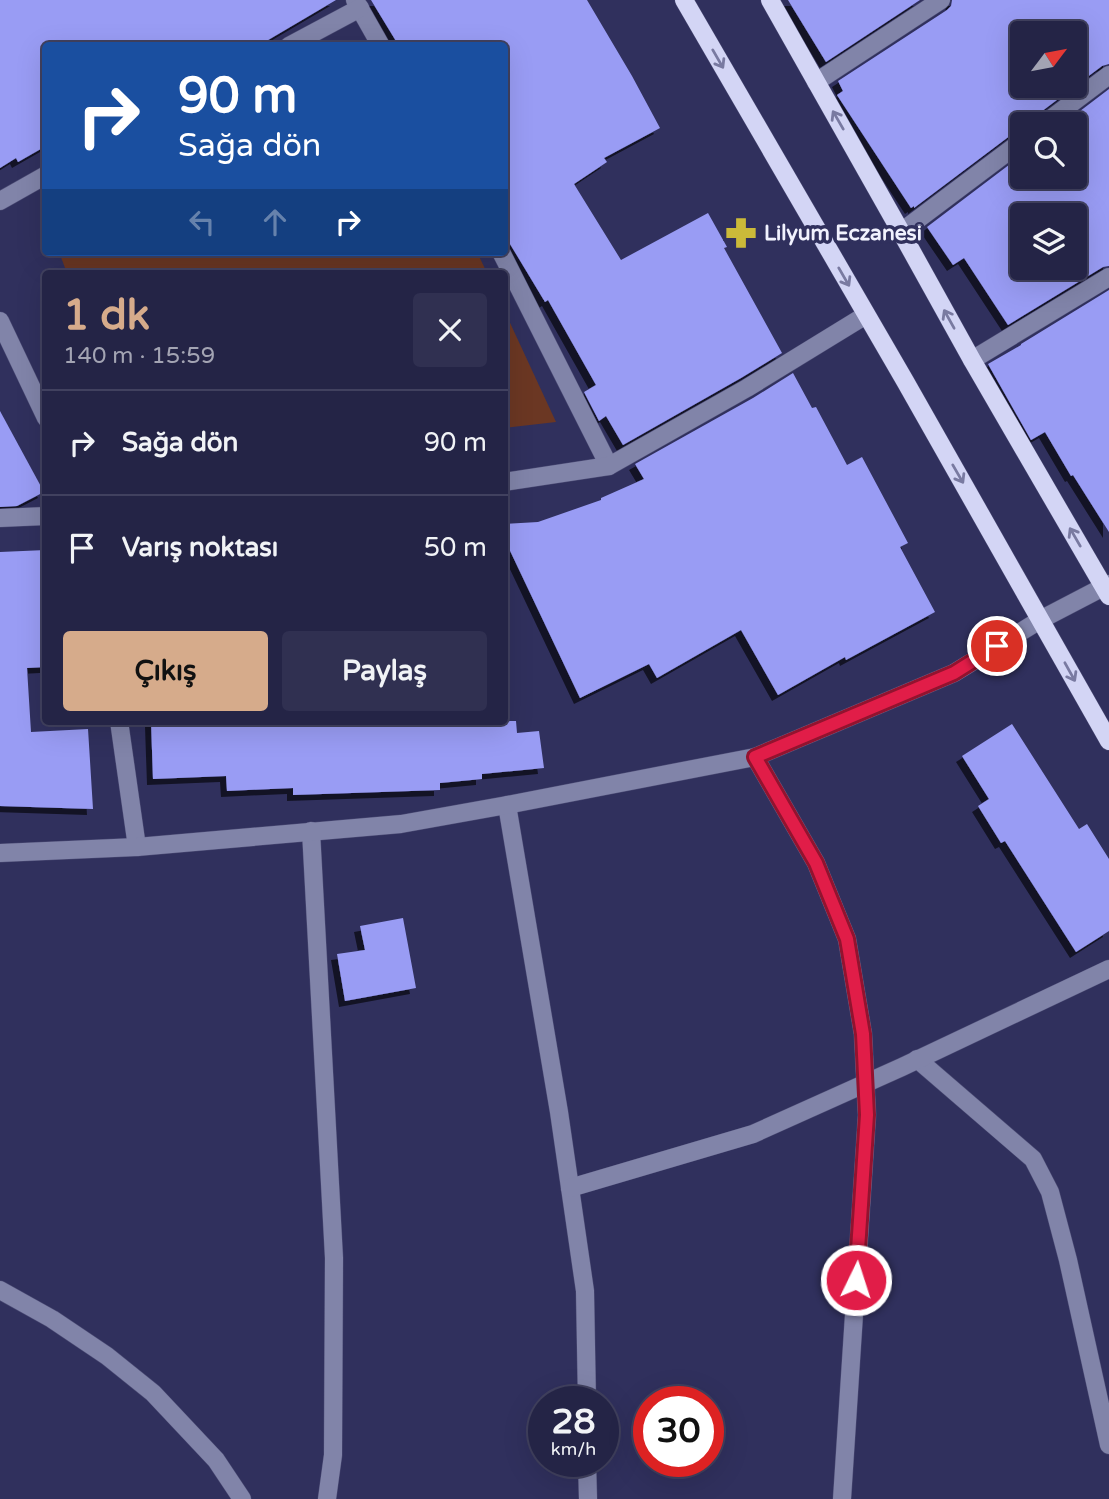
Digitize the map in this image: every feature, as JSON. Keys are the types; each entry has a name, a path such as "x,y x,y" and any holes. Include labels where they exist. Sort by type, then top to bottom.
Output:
{"main road":[{"path":"684,0 1109,741"},
{"path":"771,0 972,360 1107,589"}],"street":[{"path":"816,82 941,0"},
{"path":"295,42 357,4 379,42"},
{"path":"1060,112 1109,75"},
{"path":"901,232 1010,150"},
{"path":"0,201 42,177"},
{"path":"503,256 609,466"},
{"path":"972,360 1109,277"},
{"path":"508,481 609,466 747,388 866,315"},
{"path":"0,321 42,410"},
{"path":"0,518 42,516"},
{"path":"0,853 136,847 401,824 755,757 954,673 1040,620 1107,589"},
{"path":"120,725 136,847"},
{"path":"755,757 816,863 847,939 863,1034 867,1115 842,1499"},
{"path":"507,805 585,1290 587,1386"},
{"path":"311,831 334,1258 333,1455 327,1499"},
{"path":"570,1188 753,1134 1109,969"},
{"path":"917,1059 1033,1159 1050,1192 1109,1445"},
{"path":"0,1290 52,1319 107,1356 153,1393 216,1460 242,1499"},
{"path":"587,1477 588,1499"}],"shaded area":[{"path":"61,256 479,256 486,270 66,270"},
{"path":"508,319 556,422 508,428"}],"building":[{"path":"0,0 336,0 265,42 42,42 42,148 18,162 16,158 0,168"},
{"path":"371,0 587,0 660,128 604,158 607,162 574,184 621,260 708,213 727,247 724,248 782,353 623,445 606,416 599,421 584,392 596,385 548,300 545,302 508,241 508,42 397,42"},
{"path":"788,0 920,0 826,62"},
{"path":"952,0 1109,0 1109,64 1087,77 1087,21 1010,21 1010,98 1060,98 1041,112 1010,112 1010,136 911,208 837,95 843,91 838,81 947,10"},
{"path":"1109,89 1109,266 1087,277 1087,203 1010,203 1010,280 1082,280 1008,325 964,258 953,265 927,227 1010,164 1010,189 1087,189 1087,112 1079,112"},
{"path":"1109,290 1109,532 1045,432 1031,440 988,364"},
{"path":"793,373 812,408 816,407 847,465 862,457 908,543 900,547 935,612 846,660 845,657 778,695 741,630 657,678 649,664 580,698 508,546 508,524 538,522 601,500 644,479 635,464"},
{"path":"0,411 42,488 42,493 17,506 0,507"},
{"path":"42,550 42,667 27,668 31,732 88,729 93,809 0,806 0,552"},
{"path":"508,721 516,721 517,733 539,731 544,768 482,774 482,779 440,783 440,790 293,795 293,788 227,791 226,776 153,779 151,725 508,725"},
{"path":"1012,724 1079,829 1087,824 1109,859 1109,931 1076,952 1005,841 1001,843 978,806 989,799 962,756"},
{"path":"403,918 416,988 345,1001 337,954 365,950 360,926"}],"place":[{"name":"Lilyum Eczanesi","path":"741,233"}],"route":[{"path":"856,1280 867,1115 863,1034 847,939 816,863 755,757 954,673 997,646"}]}
